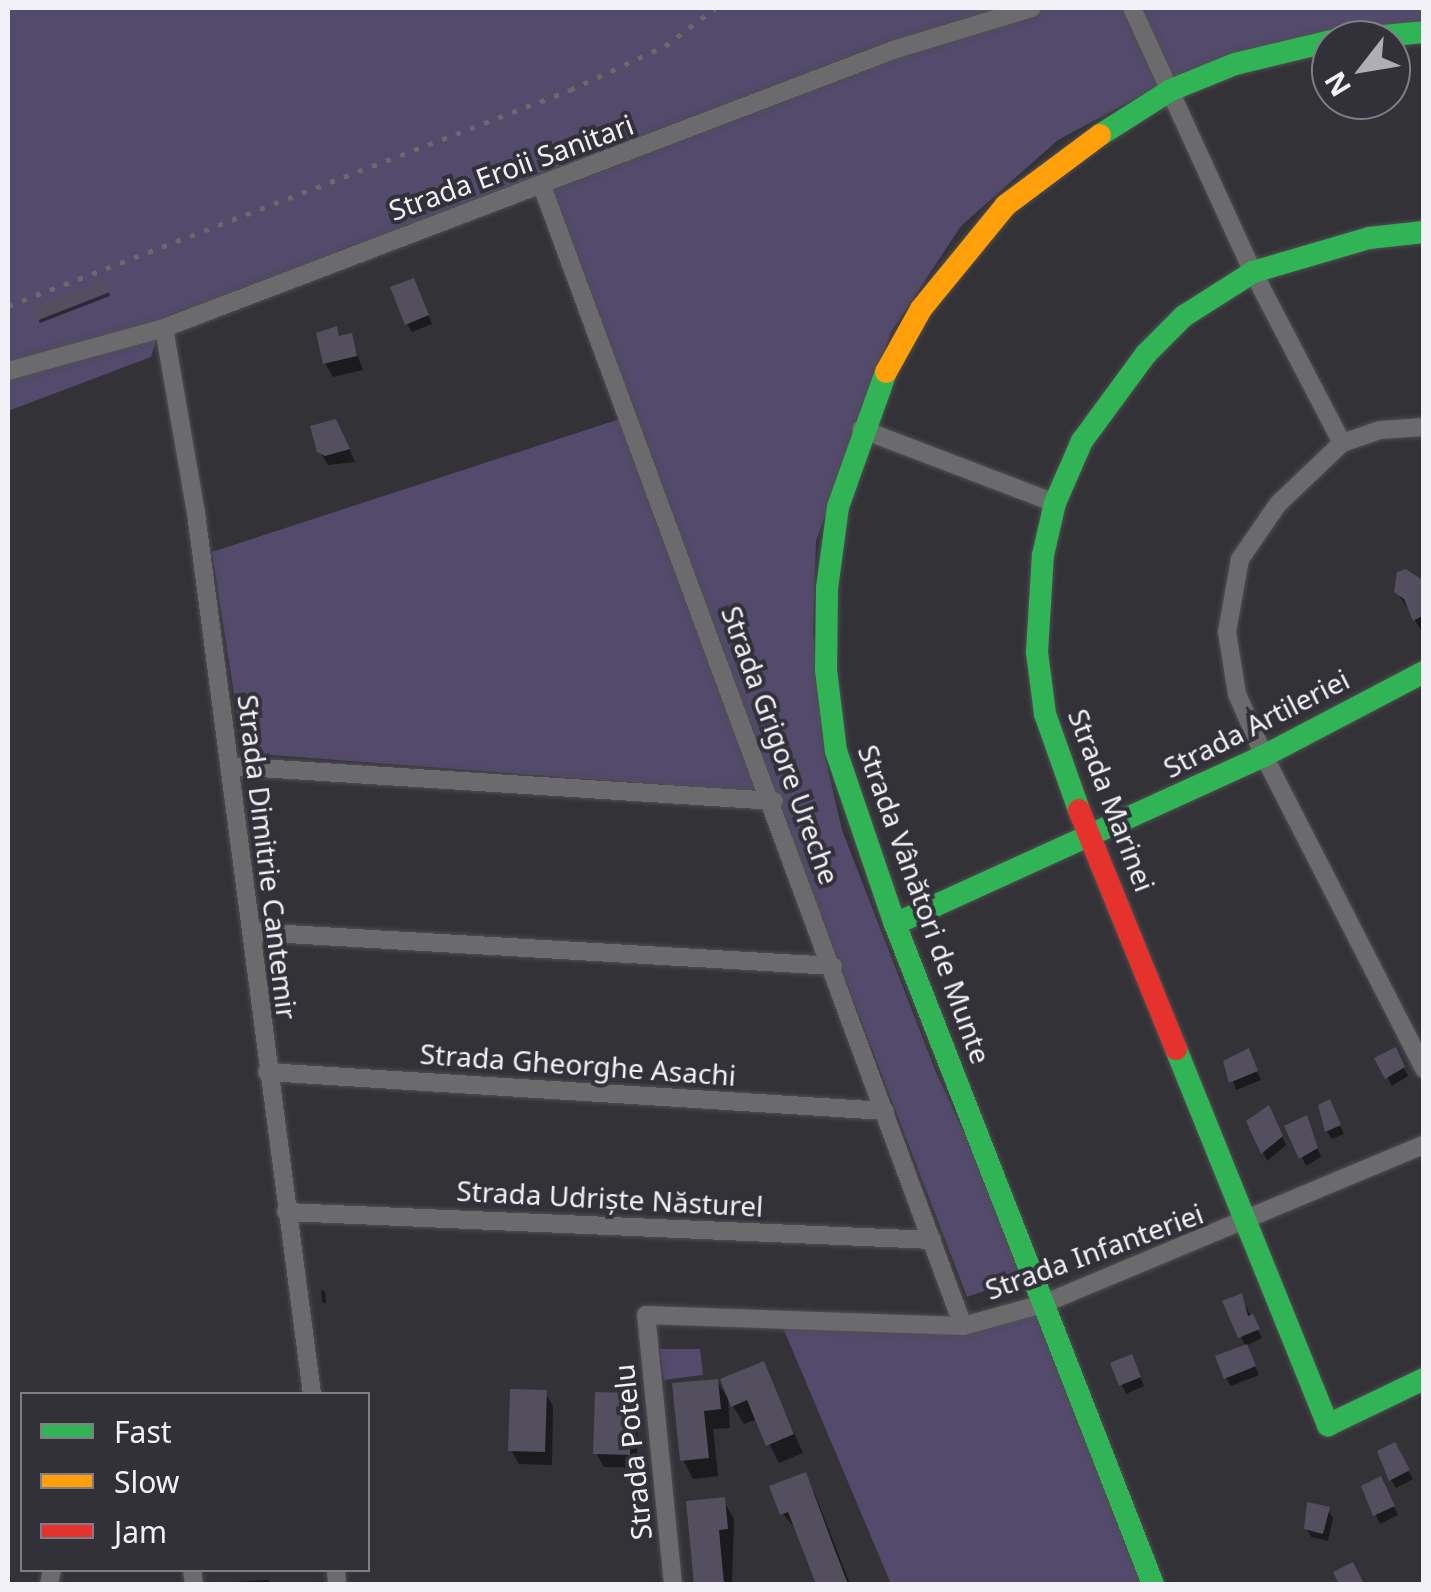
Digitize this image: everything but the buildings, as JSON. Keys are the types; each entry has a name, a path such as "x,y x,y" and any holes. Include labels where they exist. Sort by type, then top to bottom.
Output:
{"street":[{"name":"Strada Eroii Sanitari","path":"8,372 164,328 892,50 1029,8"},
{"path":"1132,8 1253,272 1342,443"},
{"name":"Strada Vânători de Munte","path":"1153,1584 895,924 836,751 826,670 831,556 861,429 921,309 994,217 1064,157 1170,90 1235,64 1311,46"},
{"name":"Strada Grigore Ureche","path":"542,186 774,801 963,1326"},
{"name":"Strada Marinei","path":"1424,232 1352,242 1253,272 1184,316 1114,391 1055,502 1037,605 1037,652 1045,714 1328,1424 1424,1379"},
{"name":"Strada Dimitrie Cantemir","path":"164,328 253,932 312,1392"},
{"path":"1424,427 1380,430 1342,443 1264,518 1230,590 1227,632 1238,694 1264,756 1424,1069"},
{"path":"861,429 1055,502"},
{"name":"Strada Artileriei","path":"895,924 1264,756 1424,672"},
{"path":"229,766 774,801"},
{"path":"253,932 833,966"},
{"name":"Strada Gheorghe Asachi","path":"268,1072 885,1111"},
{"name":"Strada Infanteriei","path":"646,1315 963,1326 1043,1304 1248,1224 1424,1146"},
{"name":"Strada Udriște Năsturel","path":"286,1212 932,1240"},
{"name":"Strada Potelu","path":"646,1315 673,1584"}],"shaded area":[{"path":"8,8 1423,8 1423,43 1411,42 1411,20 1311,20 1311,44 1157,87 1058,140 961,226 891,332 816,541 813,631 824,752 842,830 936,1072 1029,1275 967,1297 774,793 243,753 212,552 635,414 541,183 162,322 151,357 8,411"},
{"path":"1044,1311 1150,1584 891,1584 781,1323 970,1333"},
{"path":"660,1349 700,1349 703,1375 664,1380"}],"railway":[{"path":"8,306 570,90 665,46 715,8"}],"traffic: fast":[{"path":"1411,33 1424,32"},
{"path":"1100,135 1171,90 1235,64 1311,46"},
{"path":"1079,810 1045,714 1037,652 1043,555 1055,503 1082,441 1146,354 1184,316 1253,272 1369,238 1424,232"},
{"path":"886,372 838,507 827,588 826,670 836,751 895,924 1153,1584"},
{"path":"895,924 1264,756 1424,672"},
{"path":"1176,1049 1328,1425 1424,1379"}],"traffic: slow":[{"path":"886,372 921,309 1006,205 1100,135"}],"traffic: jam":[{"path":"1079,810 1176,1049"}]}
